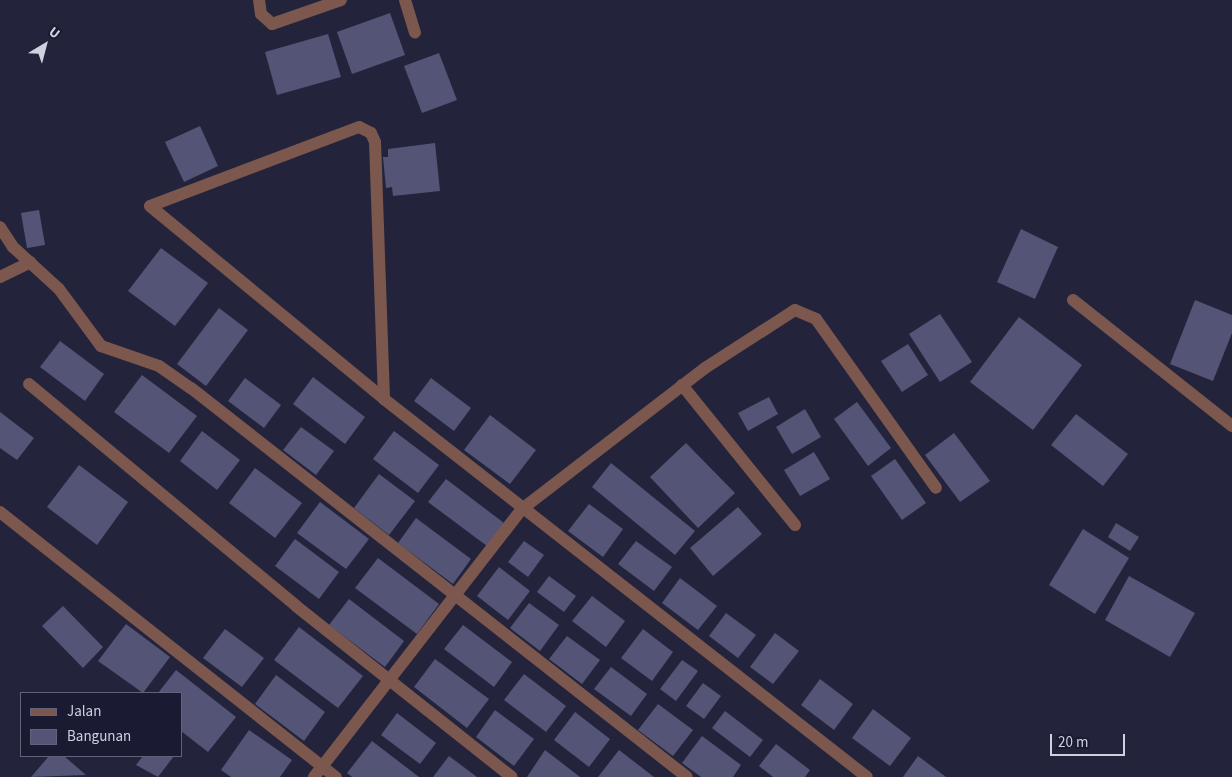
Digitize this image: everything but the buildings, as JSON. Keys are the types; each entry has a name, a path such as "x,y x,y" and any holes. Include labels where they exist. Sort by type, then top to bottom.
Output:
{"street":[{"path":"259,0 261,14 272,24 341,0"},
{"path":"404,0 415,33"},
{"path":"384,399 376,142 371,132 359,127 150,206 376,393 867,777"},
{"path":"0,227 31,262 59,289 101,346 159,366 191,388 687,777"},
{"path":"0,277 31,262"},
{"path":"1073,300 1232,426"},
{"path":"314,777 393,681 522,509 682,385 795,310 805,311 816,319 936,488"},
{"path":"29,384 512,777"},
{"path":"682,385 795,525"},
{"path":"0,512 336,777"}]}
